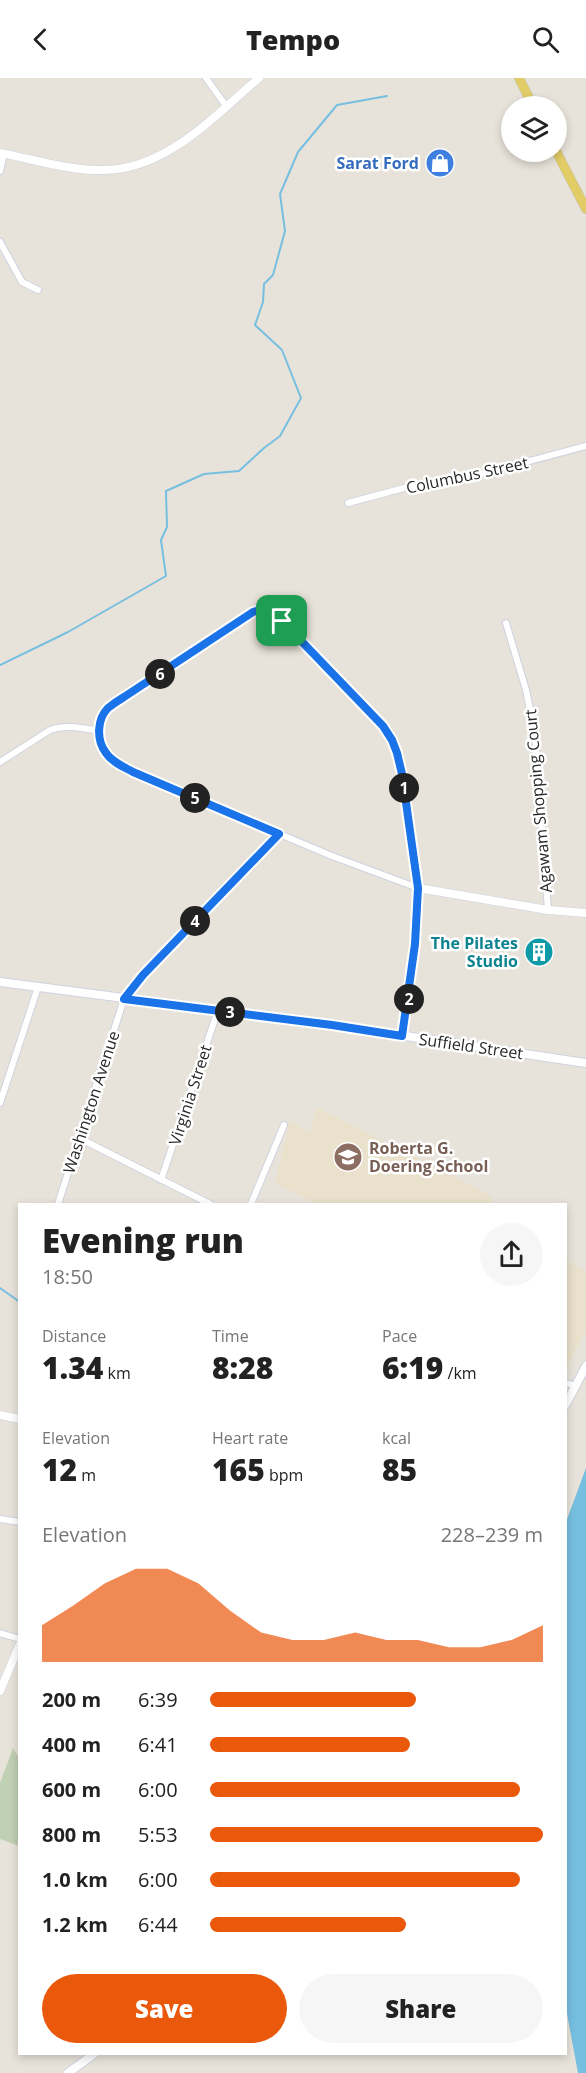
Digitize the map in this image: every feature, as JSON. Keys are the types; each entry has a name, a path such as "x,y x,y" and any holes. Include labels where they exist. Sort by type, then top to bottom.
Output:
{"main road":[{"path":"519,78 528,96"},
{"path":"562,162 586,208"},
{"name":"Suffield Street","path":"0,982 218,1010 586,1063"},
{"path":"567,1402 586,1366"},
{"path":"68,2073 93,2055"}],"street":[{"path":"206,78 226,106"},
{"path":"0,171 2,153 81,169 126,168 147,162 170,150 259,78"},
{"path":"0,242 22,282 38,290"},
{"name":"Columbus Street","path":"348,504 404,488 477,475 586,446"},
{"path":"402,1036 415,944 418,888 402,774 392,740 383,726 282,621 272,612 263,609 253,612 107,709 101,718 99,731 104,752 115,762 133,772 279,834 418,888 548,910 586,913"},
{"name":"Agawam Shopping Court","path":"506,623 526,690 535,734 548,910"},
{"path":"0,762 58,727 99,731"},
{"path":"124,999 143,975 279,834"},
{"path":"0,1103 38,987"},
{"name":"Washington Avenue","path":"58,1203 124,999"},
{"name":"Virginia Street","path":"162,1180 218,1010"},
{"path":"251,1203 284,1125"},
{"path":"79,1138 208,1203"},
{"path":"567,1383 576,1386"},
{"path":"0,1415 18,1419"},
{"path":"0,1519 18,1522"},
{"path":"0,1633 18,1638"},
{"path":"0,1691 18,1649"}],"shaded area":[{"name":"Roberta G. Doering School","path":"316,1107 493,1197 490,1203 315,1203 275,1183 290,1121 310,1132"},
{"path":"567,1261 586,1271 586,1330 567,1367"}],"green space":[{"path":"13,1748 18,1756 18,1846 0,1839 0,1783"}],"water":[{"path":"586,1468 586,2073 578,2073 567,2013 567,1519"}],"waterway":[{"path":"0,665 68,632 166,576 161,540 167,527 166,491 204,474 239,471 280,436 301,398 282,350 255,325 263,302 264,284 273,275 285,231 280,194 298,152 337,105 387,96"},
{"path":"0,1288 18,1301"}],"place":[{"name":"Sarat Ford","path":"440,163"},
{"name":"The Pilates Studio","path":"539,952"},
{"name":"Roberta G. Doering School","path":"348,1157"}],"route":[{"path":"263,609 272,612 282,621 383,726 397,753 418,888 415,944 402,1036 124,999 143,975 279,834 133,772 115,762 104,752 99,727 101,718 107,709 124,697 253,612 263,609"}]}
